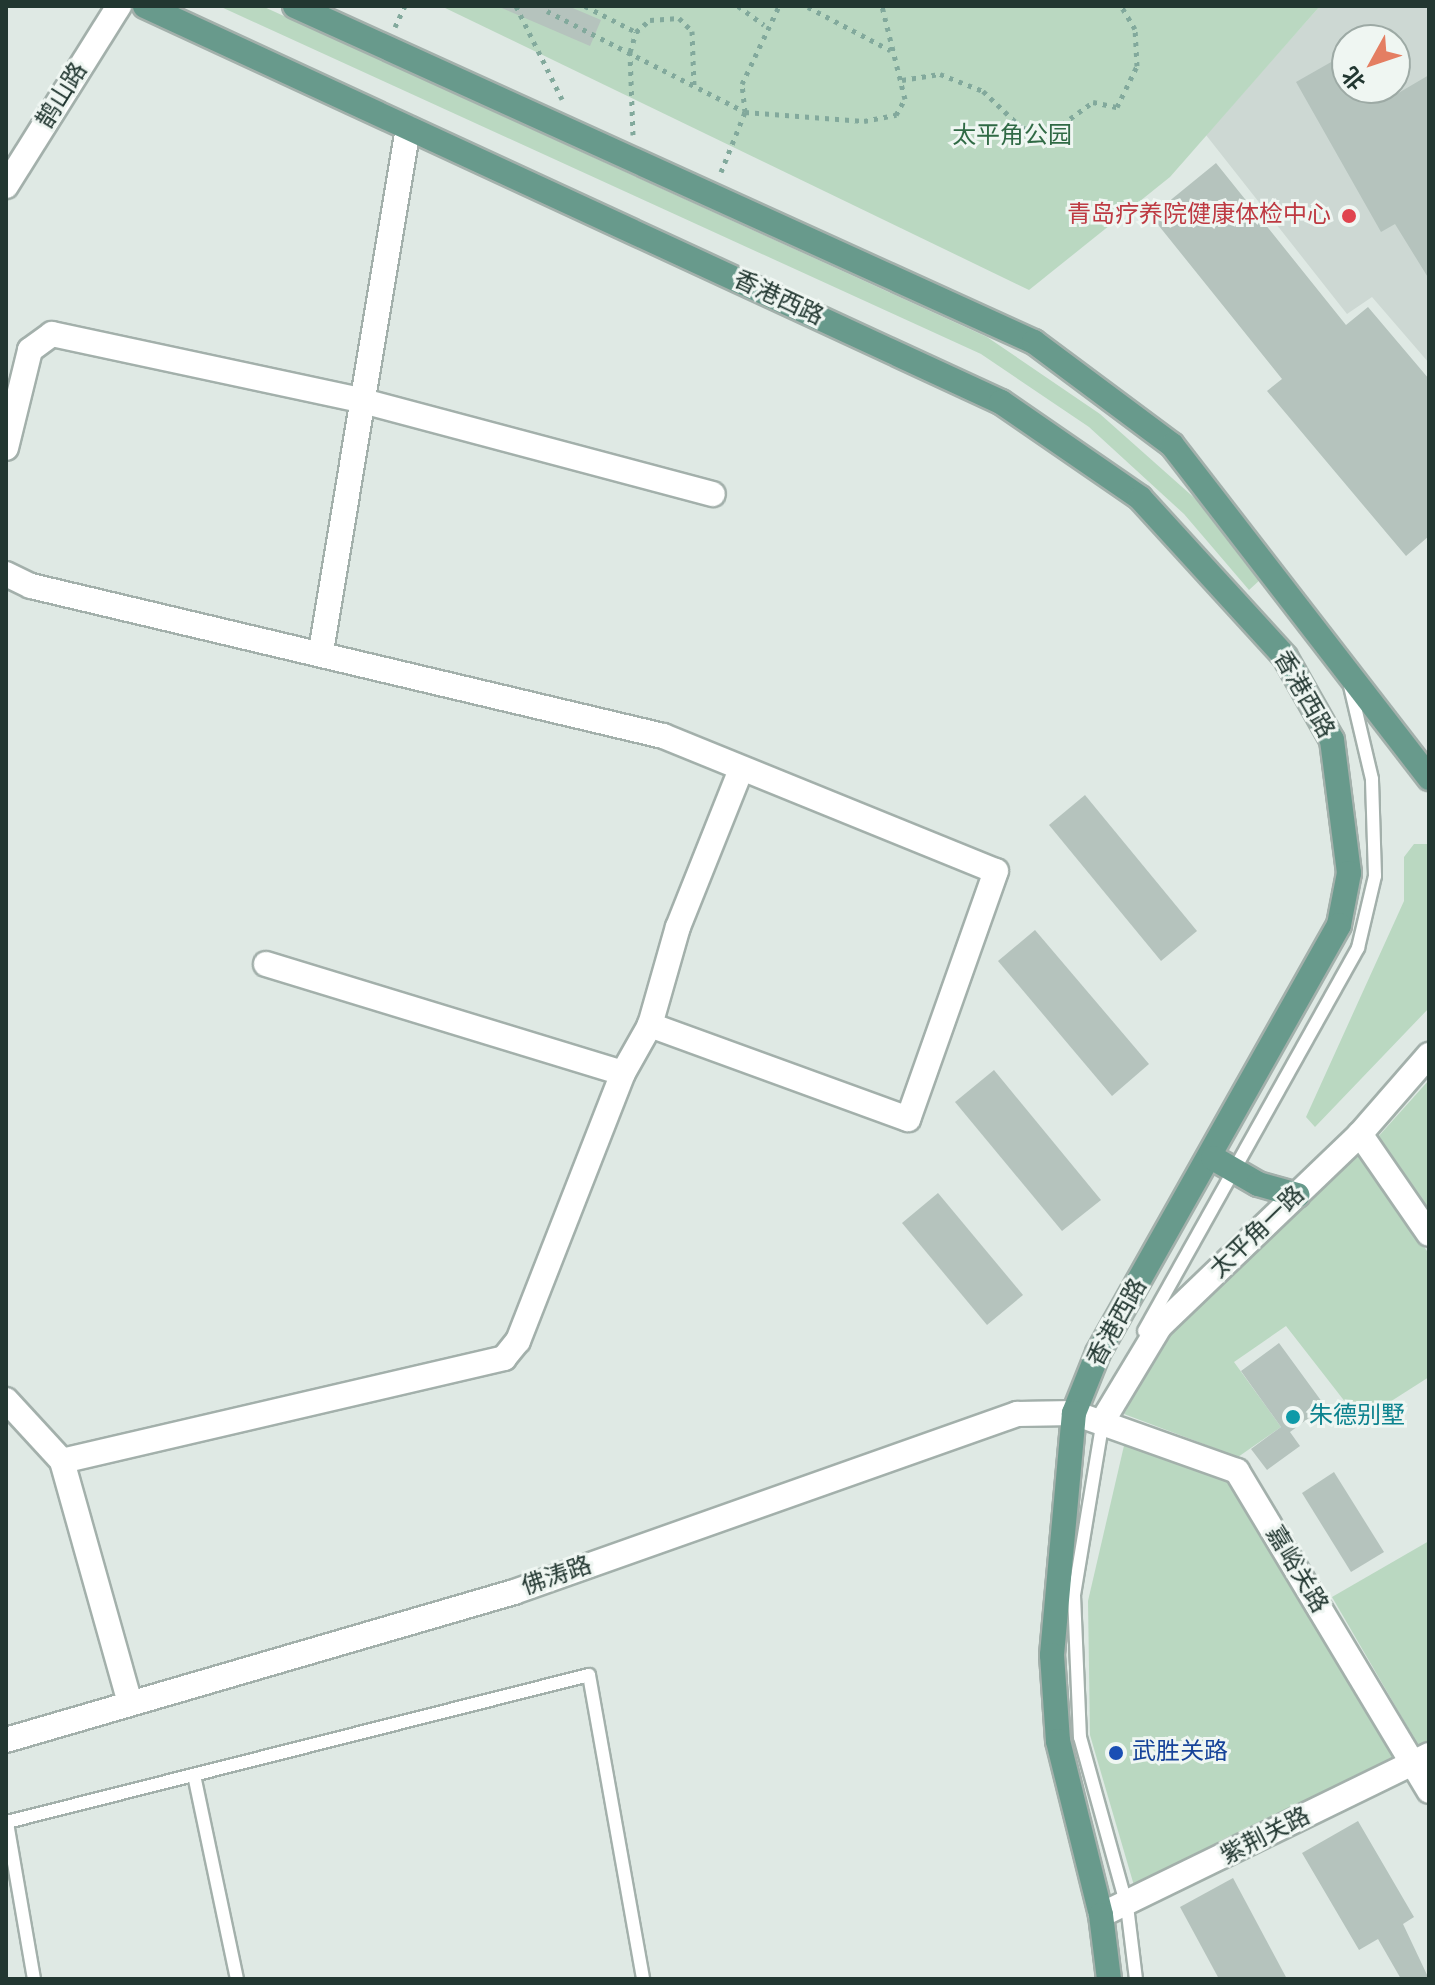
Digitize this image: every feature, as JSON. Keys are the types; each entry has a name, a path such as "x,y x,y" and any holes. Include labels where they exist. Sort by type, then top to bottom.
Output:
{"main road":[{"name":"香港西路","path":"145,6 1001,402 1140,498 1285,657 1332,740 1349,873 1339,925 1213,1158 1098,1353 1074,1413 1052,1655 1058,1741 1101,1915 1109,1979"},
{"name":"香港西路","path":"295,6 1034,342 1172,445 1346,669"},
{"path":"1346,669 1429,778"},
{"path":"1213,1158 1237,1172 1297,1195"}],"street":[{"name":"鹊山路","path":"6,186 119,6"},
{"path":"321,651 359,400 408,128"},
{"path":"6,448 30,350 52,334 359,400 713,494"},
{"path":"6,574 31,586 321,651 663,736 740,772 996,871 908,1119 650,1025"},
{"path":"62,1461 504,1358 518,1341 623,1073 650,1025 678,927 740,772"},
{"path":"266,964 623,1073"},
{"name":"太平角一路","path":"1102,1422 1160,1326 1360,1134 1429,1055"},
{"path":"1360,1134 1429,1234"},
{"path":"6,1400 62,1461 130,1703"},
{"name":"佛涛路","path":"6,1740 514,1592 1017,1414 1074,1413 1102,1422"},
{"name":"嘉峪关路","path":"1102,1422 1237,1471 1420,1760 1429,1791"},
{"name":"紫荆关路","path":"1101,1915 1127,1906 1420,1760"}],"lane":[{"name":"香港西路","path":"1136,1979 1127,1906 1080,1737 1074,1595 1102,1422 1126,1361 1237,1172 1358,948 1375,876 1372,779 1346,669"},
{"path":"34,1979 7,1822 589,1675 643,1979"},
{"path":"194,1775 237,1979"}],"path":[{"path":"516,6 580,136"},
{"path":"585,6 636,32"},
{"path":"738,6 764,25"},
{"path":"711,195 745,112 742,84 764,25 779,6"},
{"path":"547,11 745,112 864,121 896,115 905,99 882,6"},
{"path":"902,80 940,74 983,91 1021,127 1046,136 1093,102 1117,107 1137,66 1135,29 1121,6"},
{"path":"808,7 891,51"},
{"path":"634,160 630,52 636,32 664,15 679,18 697,44 694,86"}],"shaded area":[{"name":"青岛疗养院健康体检中心","path":"1320,6 1429,6 1429,363 1372,297 1347,314 1206,135"}],"green space":[{"path":"219,6 262,6 987,337 1100,414 1199,502 1262,578 1249,590 1184,514 1089,427 981,354"},
{"name":"太平角公园","path":"441,6 1320,6 1170,177 1029,290"},
{"path":"1414,844 1429,844 1429,1008 1315,1127 1306,1117 1404,901 1404,857"},
{"path":"1429,1080 1429,1211 1377,1138"},
{"path":"1358,1149 1429,1254 1429,1377 1360,1421 1286,1326 1234,1362 1281,1427 1238,1457 1124,1414 1175,1319"},
{"path":"1126,1437 1232,1482 1397,1762 1135,1889 1090,1735 1088,1601"},
{"path":"1429,1541 1429,1740 1418,1745 1332,1597"}],"building":[{"path":"497,6 568,6 601,20 590,46"},
{"path":"1331,62 1331,104 1411,104 1411,86 1429,75 1429,279 1395,224 1381,232 1296,82"},
{"path":"1216,163 1346,325 1368,307 1429,379 1429,536 1406,556 1267,391 1282,379 1151,216"},
{"path":"1085,795 1197,931 1161,961 1049,825"},
{"path":"1035,930 1149,1064 1112,1096 998,961"},
{"path":"994,1070 1101,1200 1062,1231 955,1102"},
{"path":"938,1193 1023,1295 987,1325 902,1223"},
{"name":"朱德别墅","path":"1279,1343 1325,1406 1290,1432 1300,1446 1267,1470 1251,1449 1281,1427 1241,1371"},
{"path":"1334,1472 1384,1552 1351,1572 1302,1493"},
{"path":"1358,1821 1414,1917 1403,1924 1429,1979 1401,1979 1378,1939 1359,1950 1302,1853"},
{"path":"1233,1878 1287,1979 1219,1979 1180,1907"}],"place":[{"name":"青岛疗养院健康体检中心","path":"1349,216"},
{"name":"朱德别墅","path":"1293,1417"},
{"name":"武胜关路","path":"1116,1753"}]}
